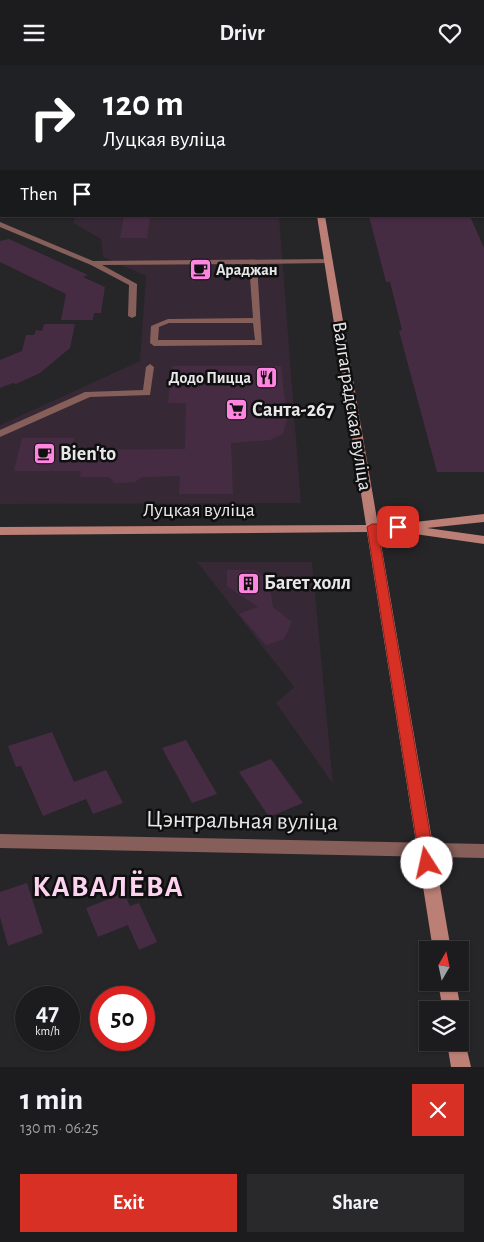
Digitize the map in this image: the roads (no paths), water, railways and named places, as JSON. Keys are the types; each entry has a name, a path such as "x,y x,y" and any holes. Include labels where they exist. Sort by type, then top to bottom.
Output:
{"main road":[{"name":"Валгаградская вуліца","path":"322,217 440,941"},
{"name":"Луцкая вуліца","path":"0,531 398,527 484,518"},
{"name":"Луцкая вуліца","path":"398,527 484,540"},
{"path":"458,1051 461,1067"}],"street":[{"name":"Цэнтральная вуліца","path":"0,841 484,851"}],"lane":[{"path":"0,224 92,263 133,284 132,316"},
{"path":"253,261 259,343 154,343 155,326 168,321 257,320"},
{"path":"92,263 329,261"},
{"path":"0,435 88,394 147,393 150,367"}],"place":[{"name":"Араджан","path":"200,270"},
{"name":"Додо Пицца","path":"267,378"},
{"name":"Санта-267","path":"236,410"},
{"name":"Bien'to","path":"44,454"},
{"name":"Багет холл","path":"248,583"}],"district":[{"name":"КАВАЛЁВА","path":"108,887"}]}
